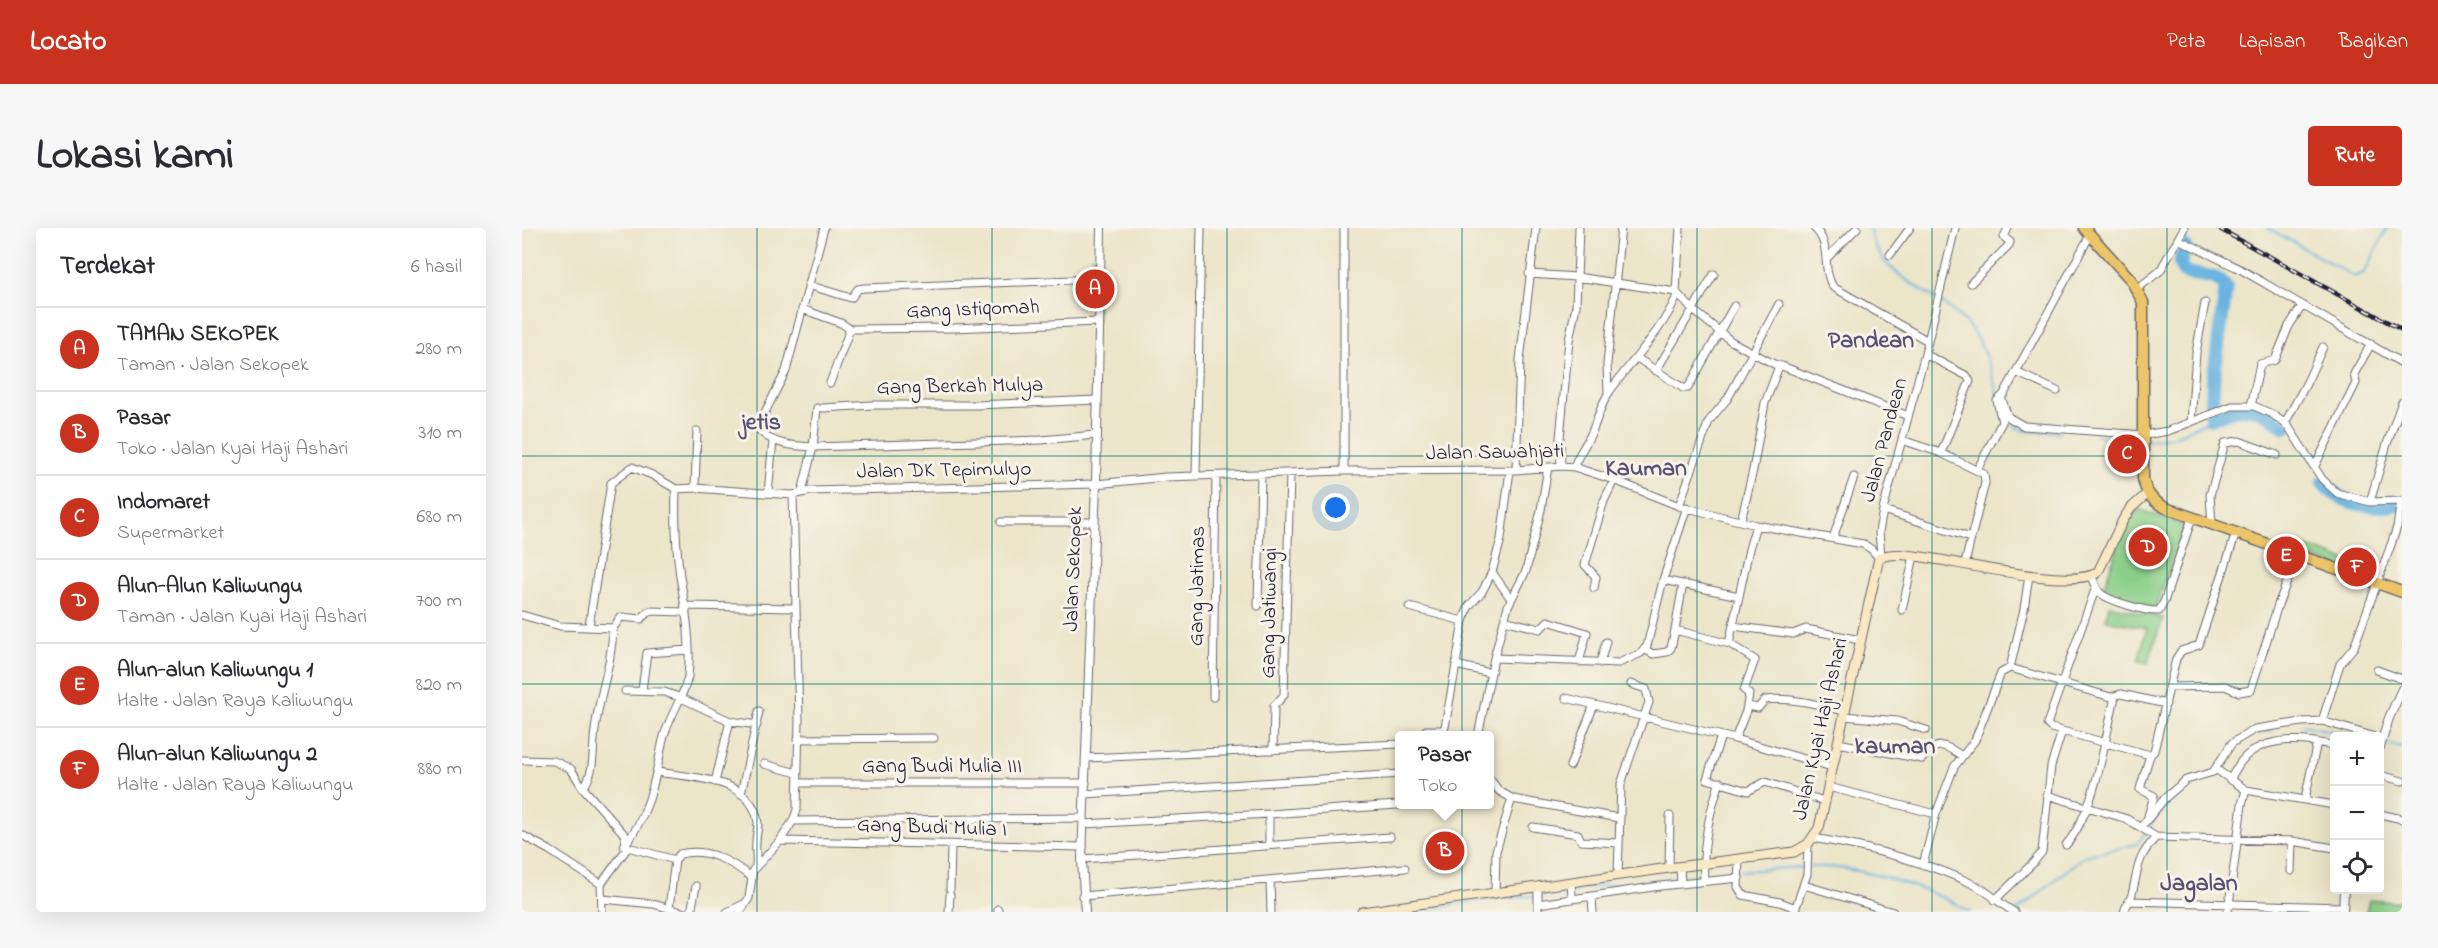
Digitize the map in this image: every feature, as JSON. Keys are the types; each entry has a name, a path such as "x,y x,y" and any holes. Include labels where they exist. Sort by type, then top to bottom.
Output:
{"main road":[{"path":"2087,231 2138,288 2144,309 2143,479 2148,493 2157,504 2402,592"},
{"path":"1880,557 1914,556 2048,578 2092,576 2098,572 2130,509 2148,493"},
{"name":"Jalan Kyai Haji Ashari","path":"1362,912 1538,890 1618,875 1658,872 1669,868 1680,869 1739,862 1794,852 1811,842 1819,828 1880,557"}],"street":[{"path":"824,228 782,381 767,404 758,428 768,438 791,446 813,447 1041,440 1096,435"},
{"name":"Jalan Sekopek","path":"1085,912 1082,896 1082,859 1095,522 1094,400 1101,228"},
{"path":"1196,476 1201,228"},
{"path":"1344,228 1344,471"},
{"path":"1425,731 1426,729 1442,730 1445,727 1463,621 1469,606 1482,592 1492,572 1501,538 1513,470 1520,360 1536,228"},
{"path":"1561,466 1560,438 1569,340 1576,306 1579,228"},
{"path":"1608,394 1607,364 1621,228"},
{"path":"1574,468 1608,394 1671,310 1677,294 1680,228"},
{"path":"1814,228 1822,236 1830,283 1839,292 1928,341"},
{"path":"1826,259 1857,228"},
{"path":"1890,255 1910,228"},
{"name":"Jalan Pandean","path":"1880,557 1879,532 1883,510 1925,354 1955,228"},
{"path":"1971,283 2009,245 2010,242 2004,237 2008,228"},
{"path":"2138,288 2160,271 2184,228"},
{"path":"1977,470 2002,422 1999,399 2016,372 2087,231"},
{"path":"2178,239 2240,269 2402,363"},
{"path":"1529,274 1577,277 1677,294 1731,341 1779,366 1908,416"},
{"path":"1656,371 1714,274"},
{"path":"808,285 851,298 858,289 864,288 1098,279"},
{"path":"2191,422 2196,353 2205,303"},
{"path":"1494,658 1619,663 1647,646 1683,506 1709,421 1728,398 1779,304"},
{"path":"1637,358 1683,388 1688,388 1734,306"},
{"path":"2251,406 2260,364 2275,360 2289,326 2302,306"},
{"path":"802,309 850,328 830,383"},
{"name":"Gang Istiqomah","path":"850,328 954,328 1097,322"},
{"path":"2315,466 2356,383 2354,374 2371,344"},
{"path":"2285,423 2323,347"},
{"path":"1925,354 1967,376 1970,381 1941,453"},
{"path":"1741,521 1766,403 1779,366"},
{"path":"2016,372 2057,391"},
{"path":"1999,399 2008,417 2024,426 2144,439 2232,406 2251,406 2263,409 2285,423 2322,479 2337,494 2370,502 2401,503 2397,527 2378,582 2354,647 2340,664 2322,721"},
{"name":"Gang Berkah Mulya","path":"813,447 820,408 1094,400"},
{"path":"2370,502 2402,402"},
{"path":"695,488 698,431"},
{"path":"768,493 773,440"},
{"path":"1902,440 1941,453 1984,474 1986,480 1965,564"},
{"path":"2212,525 2210,495 2225,443 2239,441 2277,455"},
{"path":"802,492 813,447"},
{"name":"Jalan Sawahjati","path":"1096,484 1196,476 1344,471 1513,470 1561,466 1614,480 1683,506 1756,525 1863,544 1880,557"},
{"path":"1479,731 1490,673 1504,620 1511,599 1522,583 1526,571 1548,467"},
{"path":"589,626 611,483 632,468 652,475 676,489 695,488 793,495 798,739 797,810 780,841 755,867"},
{"path":"1258,606 1261,474"},
{"name":"Gang Jatiwangi","path":"1274,750 1274,706 1284,695 1290,474"},
{"name":"Gang Jatimas","path":"1213,697 1216,476"},
{"path":"1833,538 1854,477"},
{"path":"1594,588 1596,577 1585,565 1604,501 1614,480"},
{"name":"Jalan DK Tepimulyo","path":"793,495 802,492 1096,484"},
{"path":"624,846 642,818 657,772 666,729 687,680 686,609 679,562 676,489"},
{"path":"1883,510 1971,538"},
{"path":"2092,576 2096,587 2107,598 2159,611 2192,518"},
{"path":"1001,522 1095,522"},
{"path":"1730,644 1756,525"},
{"path":"2143,825 2154,796 2140,789 2150,755 2154,751 2178,654 2185,648 2194,648 2199,645 2236,532"},
{"path":"2170,687 2225,686 2239,692 2251,690 2278,605 2298,554"},
{"path":"1902,610 1914,556"},
{"path":"1492,572 1511,599"},
{"path":"1923,865 1936,814 1954,767 1975,740 2001,674 2010,668 2024,609 2029,575"},
{"path":"1663,579 1739,596"},
{"path":"1644,649 1653,654 1667,652 1671,648 1683,584"},
{"path":"2096,587 2047,721 2051,728 2150,755"},
{"path":"1409,607 1463,621"},
{"path":"583,788 589,777 594,757 594,731 610,665 613,628 621,617 641,619 649,610 795,608"},
{"path":"522,615 560,626 613,628"},
{"path":"1504,620 1540,629 1548,621 1587,633 1579,662"},
{"path":"1733,626 1793,634 1806,628 1860,640"},
{"path":"1675,630 1730,644 1755,660 1744,690 1749,694 1747,706 1735,739"},
{"path":"1600,663 1606,642"},
{"path":"642,690 647,653 688,650"},
{"path":"1456,665 1490,673"},
{"path":"2010,668 2115,697 2121,694 2166,704"},
{"path":"2377,670 2402,679"},
{"path":"1618,875 1619,818 1624,772 1649,702 1648,692 1643,687 1631,684"},
{"path":"2383,732 2399,704 2402,689"},
{"path":"625,691 656,690 679,697 730,721 757,725"},
{"path":"2066,845 2080,826 2089,806 2115,697"},
{"path":"1566,698 1735,739 1832,767"},
{"path":"1747,706 1758,708 1765,700 1787,700 1845,714 1897,721 1926,730"},
{"path":"1570,766 1594,705"},
{"path":"741,794 759,711"},
{"path":"715,782 730,721"},
{"path":"2143,825 2169,793 2186,780 2208,775 2217,770 2232,743 2246,733 2280,724 2322,721 2355,732"},
{"path":"1995,900 2042,852 2052,759 2062,731"},
{"path":"1721,736 1707,779 1748,791 1766,782 1824,801"},
{"path":"798,739 934,738"},
{"path":"1838,742 1904,754 1919,760 1937,745 1947,747 1962,756"},
{"path":"2228,779 2252,750 2283,742 2317,742 2330,745"},
{"path":"2305,799 2317,742"},
{"path":"1086,759 1395,744"},
{"path":"522,760 554,761 571,769 583,788 625,835 626,850 601,884 602,912"},
{"path":"764,764 797,773"},
{"path":"2217,770 2246,790 2330,804"},
{"path":"657,772 729,786 741,794 754,811 758,823 755,867 751,877 749,898 740,912"},
{"path":"1086,794 1395,774"},
{"path":"2384,777 2402,782"},
{"path":"1704,880 1703,867 1709,822 1720,782"},
{"name":"Gang Budi Mulia III","path":"798,783 1086,783"},
{"path":"1494,784 1499,791"},
{"path":"1828,787 1936,814"},
{"path":"1494,790 1512,798 1619,818"},
{"path":"2228,908 2246,790"},
{"path":"2047,795 2089,806 2143,825 2155,836 2292,841 2330,847"},
{"path":"1495,894 1496,851 1512,798"},
{"path":"793,821 1084,821 1269,814 1395,805"},
{"path":"1269,814 1269,845"},
{"path":"2384,815 2402,819"},
{"path":"1669,868 1670,816"},
{"path":"1533,827 1577,833 1581,841 1619,843"},
{"path":"522,835 601,884"},
{"path":"2124,912 2130,901 2143,851 2155,836"},
{"path":"1082,859 1390,837"},
{"name":"Gang Budi Mulia I","path":"780,841 1083,847"},
{"path":"2291,871 2292,841"},
{"path":"1739,862 1739,890 1743,895 1780,902 1795,910 1807,874 1811,842 1839,843 1923,865 1976,886 2012,911"},
{"path":"949,912 951,845"},
{"path":"624,846 675,860"},
{"path":"669,908 675,860 684,853 720,856 751,877"},
{"path":"1082,896 1405,868"},
{"path":"1680,869 1681,884"},
{"path":"1658,872 1660,886"},
{"path":"1642,874 1643,888"},
{"path":"1538,890 1538,906 1643,888 1739,876"},
{"path":"1270,879 1271,912"},
{"path":"1571,885 1572,896"},
{"path":"1804,885 1893,912"},
{"path":"692,912 696,886"},
{"path":"2130,901 2228,908 2343,910 2344,894"},
{"path":"1592,896 1593,912"},
{"path":"603,899 669,908 682,912"},
{"path":"727,912 744,904"}],"green space":[{"path":"1093,256 1099,256 1097,322 1091,323"},
{"path":"2139,509 2185,526 2155,608 2102,591 2125,528"},
{"path":"2299,544 2381,573 2377,582 2296,551"},
{"path":"2109,605 2163,618 2148,663 2138,661 2147,628 2106,620"},
{"path":"2402,899 2402,912 2366,912 2369,900 2395,902"}],"waterway":[{"path":"1869,228 1875,246 1895,272 1952,310 1972,330 1986,358 1998,398"},
{"path":"2268,228 2355,277 2365,272 2387,228"},
{"path":"2185,247 2180,264 2184,272 2212,277 2226,287 2213,383 2211,419 2233,410 2250,408 2266,414 2285,427"},
{"path":"2005,417 2009,423 2022,430 2060,432"},
{"path":"2146,441 2175,436 2211,419"},
{"path":"2096,435 2140,441"},
{"path":"2323,483 2340,497 2359,504 2380,506 2402,504"},
{"path":"2302,725 2336,732"},
{"path":"2249,735 2273,730"},
{"path":"2016,912 2084,856 2137,844 2157,817 2184,789 2215,776 2240,742"},
{"path":"2384,744 2402,748"},
{"path":"1741,871 1805,867"},
{"path":"1810,867 1849,870 1893,880 1935,895 1970,912"},
{"path":"1409,912 1492,899 1574,893 1582,888 1736,872"}],"railway":[{"path":"2218,228 2402,330"}],"place":[{"name":"TAMAN SEKOPEK","path":"1095,289"},
{"name":"Indomaret","path":"2127,454"},
{"name":"Alun-Alun Kaliwungu","path":"2148,547"},
{"name":"Alun-alun Kaliwungu 1","path":"2286,556"},
{"name":"Alun-alun Kaliwungu 2","path":"2357,567"},
{"name":"Pasar","path":"1445,851"}],"district":[{"name":"Pandean","path":"1871,341"},
{"name":"jetis","path":"761,423"},
{"name":"Kauman","path":"1646,469"},
{"name":"kauman","path":"1895,747"},
{"name":"Jagalan","path":"2199,884"}]}
